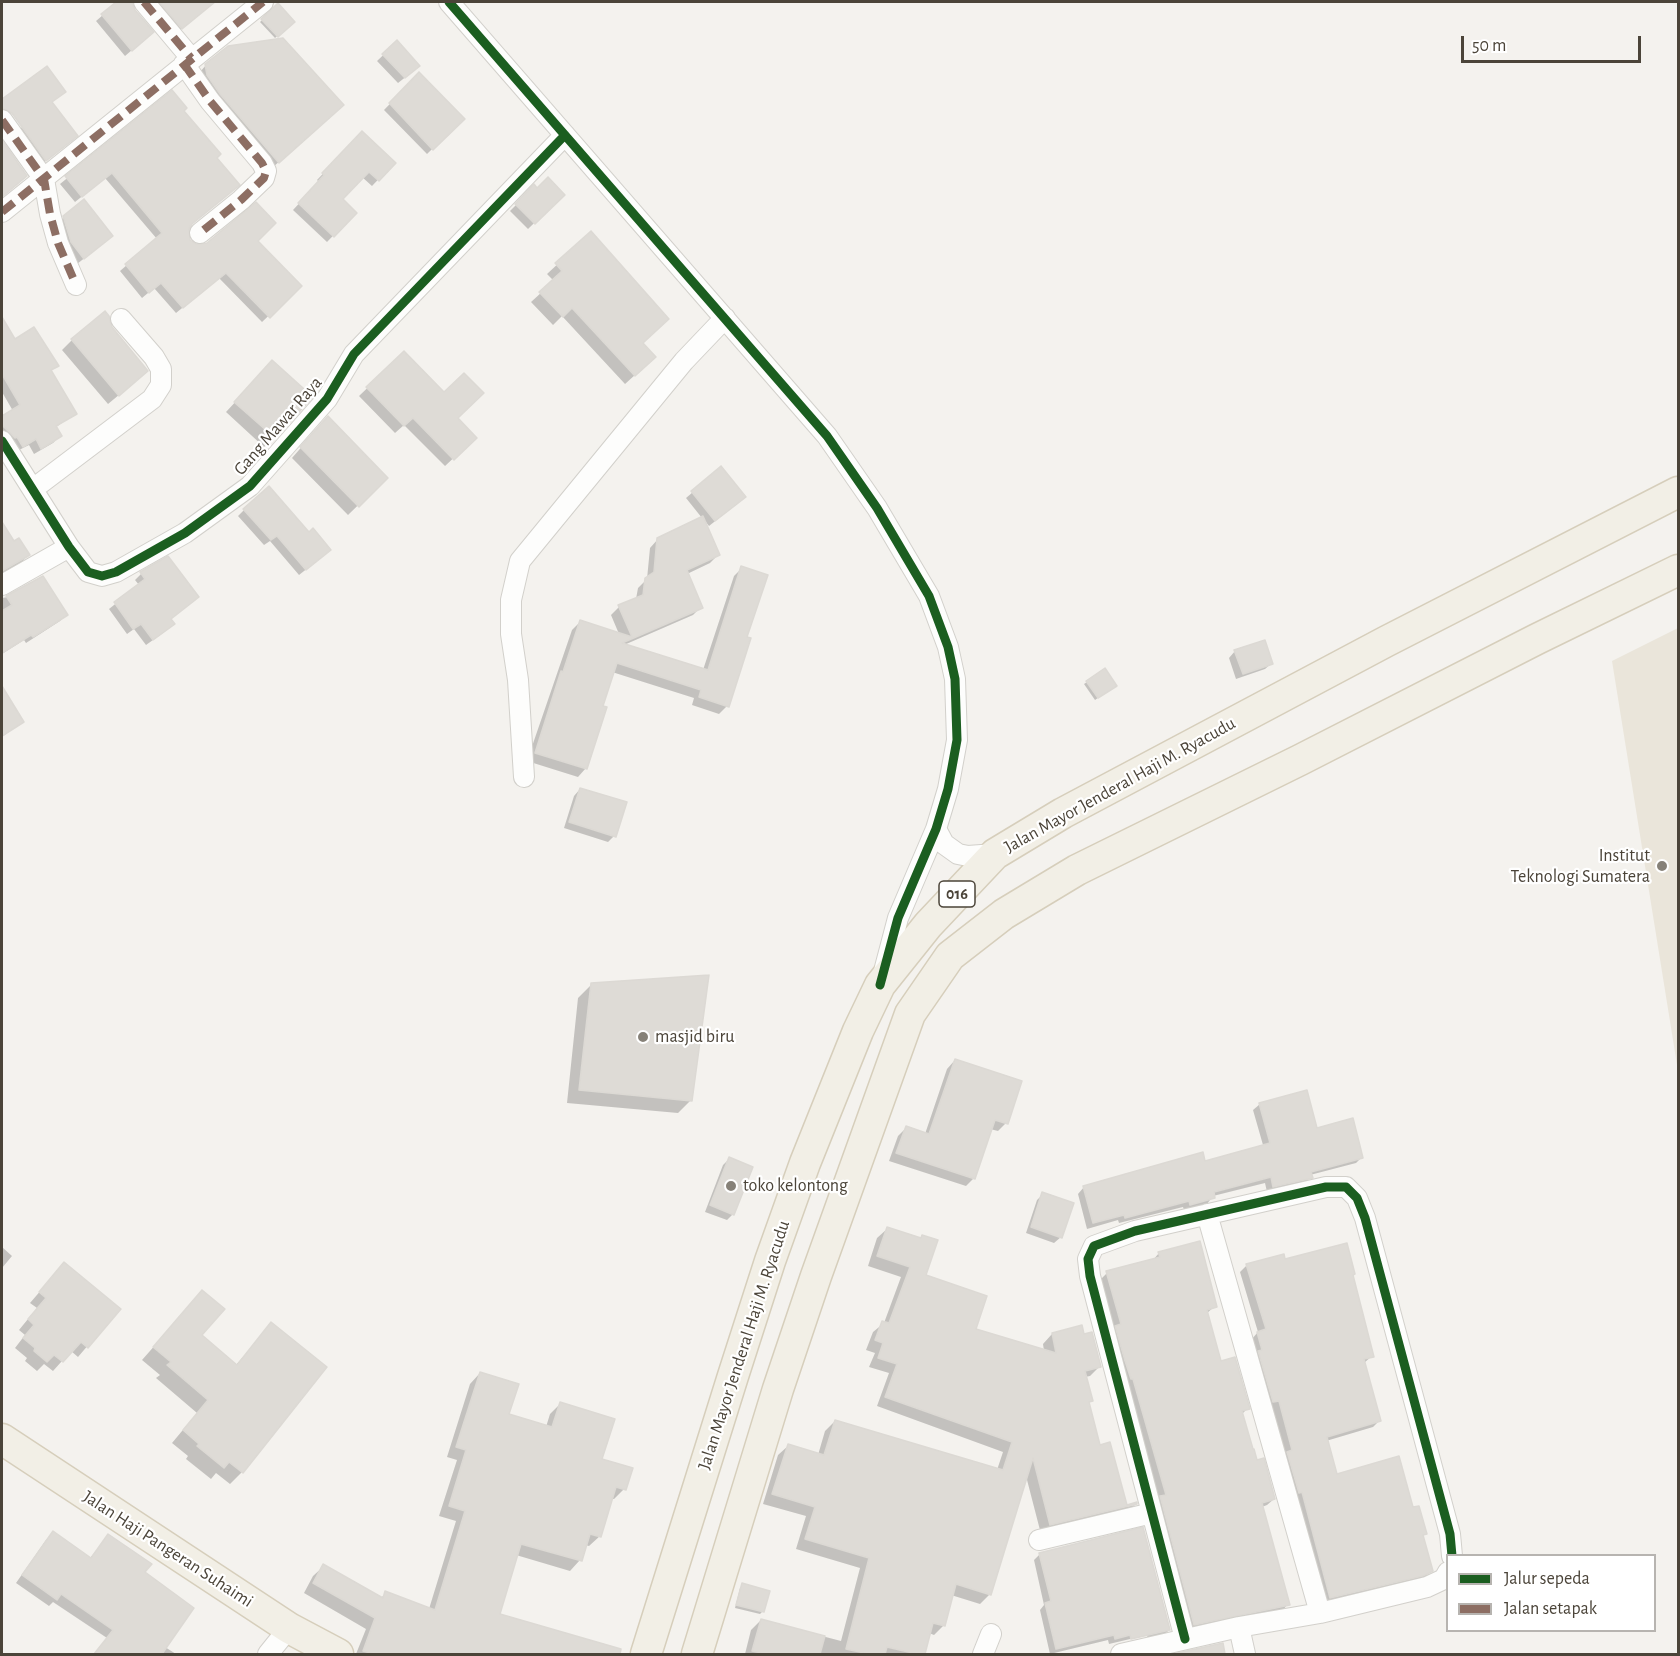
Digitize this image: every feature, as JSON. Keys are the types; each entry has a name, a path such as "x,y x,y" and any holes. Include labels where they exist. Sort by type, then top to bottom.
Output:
{"main road":[{"name":"Jalan Mayor Jenderal Haji M. Ryacudu","path":"646,1654 770,1261 805,1163 852,1046 880,985 928,925 995,854 1063,813 1387,641 1678,492"},
{"name":"016","path":"697,1654 778,1389 910,1014 950,956 1004,914 1077,870 1678,570"},
{"path":"770,1261 816,1276"},
{"name":"Jalan Haji Pangeran Suhaimi","path":"2,1439 289,1628 338,1654"}],"street":[{"path":"144,2 188,61 210,101 262,163 266,171 264,178 241,200 200,233"},
{"path":"2,212 263,2"},
{"path":"449,2 827,436 877,508 929,596 948,647 953,669 957,740 948,789 936,829 897,918 880,985"},
{"path":"2,120 44,179 58,243 76,285"},
{"name":"Gang Mawar Raya","path":"2,441 69,547 88,572 102,576 116,572 185,533 250,486 327,399 354,354 565,135"},
{"path":"524,777 511,600 520,561 684,361 725,318"},
{"path":"33,489 152,399 161,385 161,369 154,357 122,319"},
{"path":"2,585 69,547"},
{"path":"936,829 944,844 958,854 968,856 995,854"},
{"path":"1185,1639 1090,1276 1088,1259 1094,1246 1134,1231 1326,1186 1346,1187 1357,1198 1365,1218 1441,1500 1450,1534 1452,1554"},
{"path":"1207,1214 1320,1613"},
{"path":"1039,1540 1152,1513"},
{"path":"1121,1654 1239,1627 1320,1613 1427,1587 1444,1579 1446,1576"},
{"path":"1239,1627 1245,1654"},
{"path":"268,1654 289,1628"},
{"path":"982,1654 991,1634"}],"shaded area":[{"name":"Institut Teknologi Sumatera","path":"1678,628 1678,1071 1612,661"}],"building":[{"path":"116,2 132,2 135,10 154,32 132,51 101,14"},
{"path":"159,2 215,2 182,29"},
{"path":"278,3 295,22 278,37 261,19"},
{"path":"283,38 344,105 279,163 220,94 207,75 205,64 228,46"},
{"path":"397,40 420,66 405,78 382,54"},
{"path":"47,66 66,92 52,102 78,136 46,161 12,113 2,108 2,99"},
{"path":"419,72 465,119 433,150 389,103"},
{"path":"172,90 187,108 184,111 221,154 217,158 240,185 192,224 189,229 190,240 196,244 207,243 256,202 276,223 258,241 302,286 270,318 226,273 183,308 161,283 149,293 125,264 162,233 112,173 82,197 65,176"},
{"path":"362,131 396,163 379,181 369,172 343,199 357,213 334,237 298,203 324,175 322,173"},
{"path":"2,140 27,176 2,197"},
{"path":"548,177 565,195 535,224 515,204 534,184 537,188"},
{"path":"84,199 113,236 84,259 71,242 63,216"},
{"path":"591,231 669,319 643,343 656,357 635,376 572,308 563,317 539,292 562,271 555,263"},
{"path":"105,311 112,327 148,371 119,396 71,339"},
{"path":"2,317 15,339 34,327 59,366 51,370 77,414 56,426 62,436 41,449 36,439 23,447 17,437 15,438 2,425 2,416 20,405 2,374"},
{"path":"404,351 444,392 464,373 484,393 458,418 477,438 454,460 413,418 404,426 366,387"},
{"path":"272,360 313,397 275,438 234,402"},
{"path":"328,416 388,478 359,507 300,447"},
{"path":"721,466 746,497 715,521 691,491"},
{"path":"269,486 309,532 313,528 331,550 306,570 277,536 271,540 243,509"},
{"path":"703,516 720,555 687,570 703,608 622,643 708,670 741,566 768,575 747,637 751,638 729,707 699,697 701,690 617,663 603,706 607,707 587,769 535,753 580,620 632,637 618,605 643,595 645,578 654,572 657,538"},
{"path":"2,522 14,541 19,538 30,555 2,571"},
{"path":"168,556 199,597 171,619 175,624 153,640 141,624 133,629 114,602 145,579 140,572"},
{"path":"43,576 68,615 2,653 2,611 12,605 6,596"},
{"path":"1265,640 1273,664 1243,674 1234,650"},
{"path":"1105,668 1117,686 1098,698 1086,681"},
{"path":"2,686 24,722 2,736"},
{"path":"580,788 627,802 616,837 569,822"},
{"name":"masjid biru","path":"709,975 692,1101 579,1090 591,983"},
{"path":"955,1059 1022,1081 1008,1124 995,1120 975,1179 896,1153 906,1126 929,1134"},
{"path":"1307,1090 1317,1128 1353,1118 1363,1158 1311,1172 1313,1178 1273,1187 1271,1177 1214,1192 1215,1198 1190,1205 1189,1201 1125,1218 1124,1215 1093,1223 1083,1186 1203,1152 1205,1161 1270,1143 1259,1103"},
{"name":"toko kelontong","path":"729,1157 753,1167 734,1215 710,1205"},
{"path":"1042,1192 1074,1203 1062,1238 1031,1227"},
{"path":"887,1227 921,1238 922,1235 938,1240 926,1275 987,1296 976,1329 1056,1353 1052,1333 1082,1325 1084,1334 1092,1332 1101,1367 1085,1371 1093,1401 1089,1402 1100,1445 1110,1442 1127,1505 1137,1502 1137,1504 1050,1525 1033,1458 991,1595 956,1584 945,1626 933,1623 925,1654 887,1647 885,1654 869,1654 846,1649 869,1558 805,1539 815,1507 772,1494 788,1444 824,1455 835,1420 1003,1470 1012,1442 885,1397 897,1364 878,1358 883,1343 875,1340 882,1321 889,1323 910,1267 877,1256"},
{"path":"1200,1241 1217,1307 1207,1310 1221,1361 1235,1357 1250,1409 1242,1411 1257,1460 1264,1458 1275,1499 1262,1503 1290,1605 1194,1625 1160,1496 1166,1495 1133,1379 1131,1379 1115,1326 1121,1324 1106,1271 1160,1257 1158,1252"},
{"path":"1347,1243 1374,1357 1364,1359 1381,1421 1327,1437 1337,1474 1399,1456 1413,1507 1419,1506 1427,1534 1423,1535 1433,1571 1423,1576 1330,1598 1302,1492 1299,1493 1287,1452 1292,1450 1279,1401 1273,1402 1258,1351 1262,1350 1257,1332 1266,1329 1246,1264 1284,1254 1285,1259"},
{"path":"64,1262 121,1309 88,1348 81,1342 63,1362 54,1355 47,1362 23,1338 34,1325 28,1319 46,1298 39,1292"},
{"path":"202,1290 225,1309 202,1335 237,1365 271,1322 327,1367 243,1473 229,1462 224,1468 197,1446 199,1444 183,1430 208,1400 167,1365 171,1362 153,1347"},
{"path":"480,1372 519,1384 509,1414 552,1427 560,1402 615,1419 602,1459 633,1468 626,1490 616,1487 601,1537 590,1534 582,1561 521,1544 500,1614 621,1649 620,1654 374,1654 363,1651 375,1618 313,1583 323,1564 383,1598 385,1591 435,1610 465,1511 449,1506 466,1450 456,1447"},
{"path":"1143,1527 1170,1630 1131,1639 1130,1635 1115,1639 1114,1635 1056,1649 1045,1603 1051,1601 1039,1553"},
{"path":"53,1531 91,1558 108,1534 152,1564 145,1572 194,1608 162,1654 94,1654 113,1630 61,1594 57,1600 22,1575"},
{"path":"742,1583 770,1591 764,1612 736,1605"},
{"path":"761,1619 825,1636 820,1654 766,1654 752,1651"},
{"path":"1223,1643 1225,1654 1173,1654"}],"marked path":[{"path":"144,2 191,58"},
{"path":"2,212 263,2"},
{"path":"184,64 210,101 262,163 266,171 264,178 241,200 200,233"},
{"path":"2,120 44,179 58,243 76,285"}],"cycle path":[{"path":"449,2 827,436 877,508 929,596 948,647 955,679 957,740 948,789 936,829 898,918 880,985"},
{"path":"2,441 69,547 88,572 102,576 116,572 185,533 250,486 327,399 354,354 565,135"},
{"path":"1185,1639 1090,1276 1088,1259 1094,1246 1135,1231 1326,1187 1346,1187 1357,1198 1365,1218 1450,1534 1452,1554"}],"place":[{"name":"Institut Teknologi Sumatera","path":"1662,866"},
{"name":"masjid biru","path":"643,1037"},
{"name":"toko kelontong","path":"731,1186"}]}
